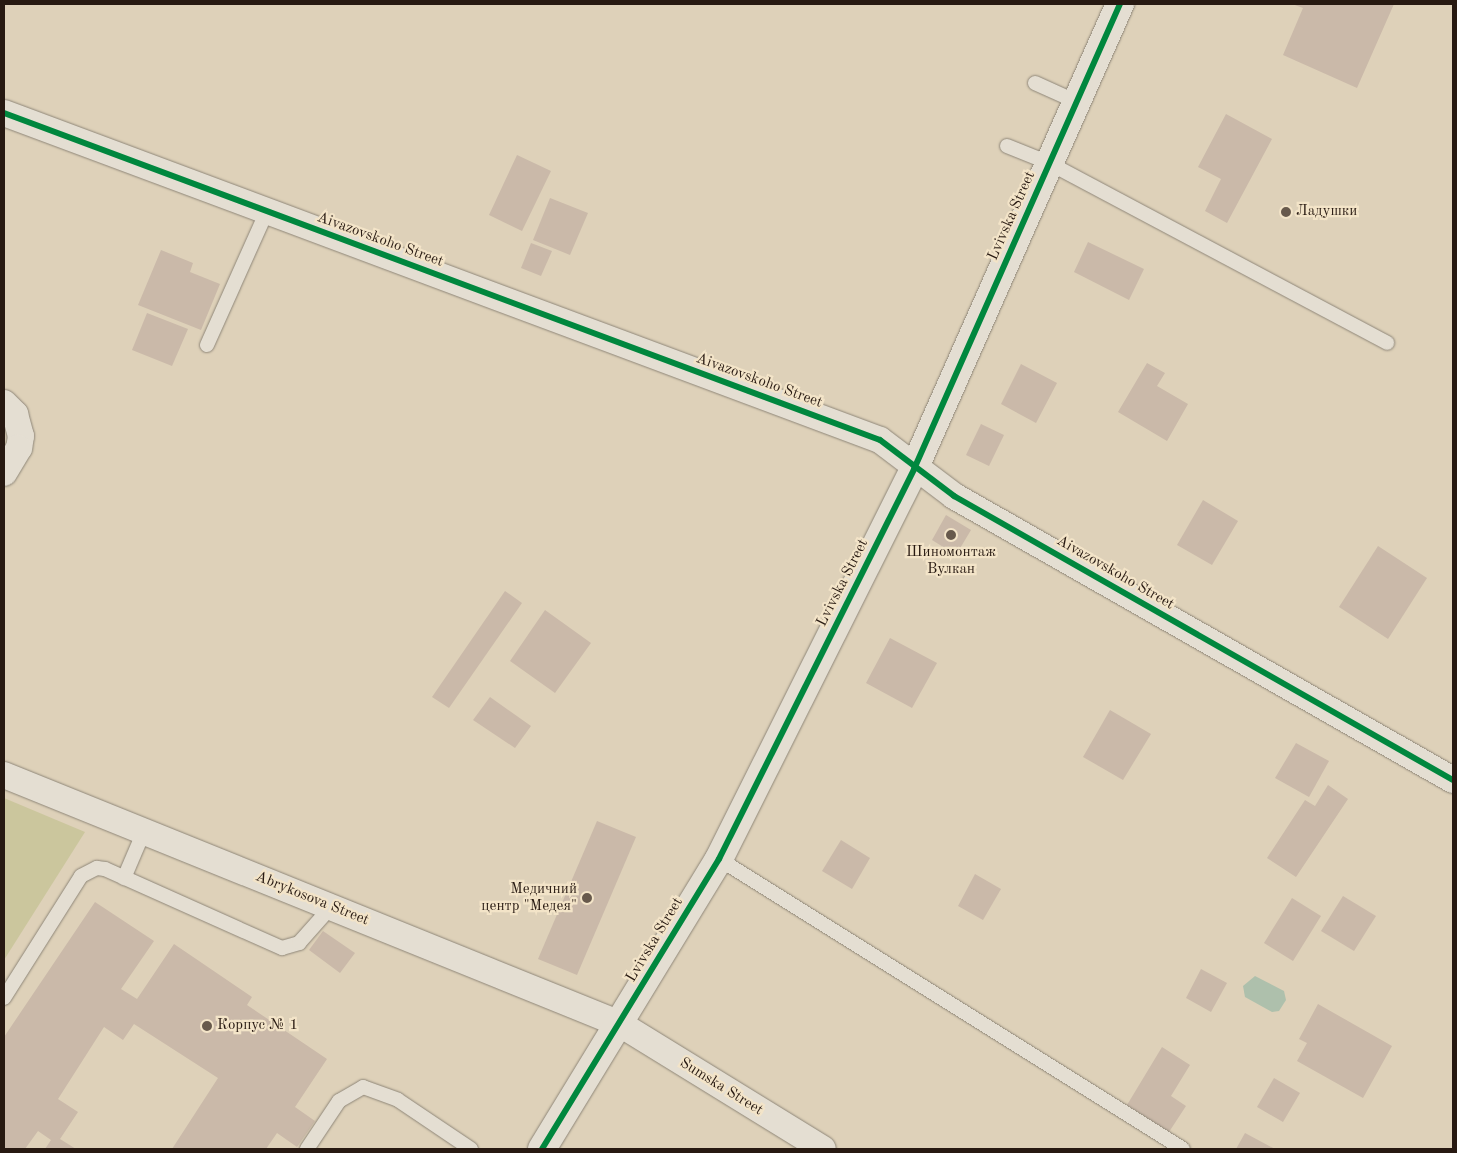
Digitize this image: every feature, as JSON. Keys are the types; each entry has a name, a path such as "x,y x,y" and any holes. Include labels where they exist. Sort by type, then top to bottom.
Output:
{"main road":[{"name":"Lvivska Street","path":"542,1149 719,859 914,469 1120,4"}],"street":[{"name":"Aivazovskoho Street","path":"4,113 880,440 914,469 954,496 1453,780"},
{"path":"4,473 19,448 20,430 9,408"},
{"name":"Abrykosova Street","path":"4,775 620,1024"},
{"name":"Sumska Street","path":"620,1024 823,1149"}],"lane":[{"path":"1035,84 1076,102"},
{"path":"1007,146 1049,163 1387,343"},
{"path":"207,345 267,211"},
{"path":"124,878 144,832"},
{"path":"719,859 1183,1149"},
{"path":"4,998 81,876 105,869 282,948 299,943 331,907"},
{"path":"307,1149 339,1101 363,1087 398,1100 471,1149"}],"shaded area":[{"path":"4,798 85,832 4,960"},
{"path":"1255,976 1284,991 1286,1000 1279,1011 1272,1012 1245,997 1243,986"}],"building":[{"path":"1292,4 1394,4 1357,88 1283,55 1303,8"},
{"path":"1226,114 1272,139 1227,223 1205,211 1221,179 1198,167"},
{"path":"517,155 551,171 522,231 489,215"},
{"path":"550,198 588,213 570,255 533,240"},
{"path":"1088,242 1144,269 1129,300 1074,272"},
{"path":"531,243 552,251 541,276 521,268"},
{"path":"161,250 193,263 190,272 220,284 201,330 138,305"},
{"path":"147,313 188,329 172,366 132,350"},
{"path":"1147,363 1165,373 1157,386 1188,404 1167,441 1118,412"},
{"path":"1021,364 1057,383 1036,423 1001,404"},
{"path":"981,424 1004,435 989,466 966,455"},
{"path":"1203,500 1238,521 1212,565 1177,545"},
{"path":"946,515 971,530 956,555 932,540"},
{"path":"1378,546 1427,578 1388,639 1339,607"},
{"path":"505,591 522,603 449,708 432,697"},
{"path":"545,610 591,643 555,693 510,661"},
{"path":"890,638 937,663 912,708 866,683"},
{"path":"490,697 531,726 515,748 473,720"},
{"path":"1110,710 1151,734 1123,780 1083,757"},
{"path":"1296,743 1329,761 1309,797 1275,778"},
{"path":"1328,785 1348,799 1296,877 1267,858 1305,800 1315,806"},
{"name":"Медичний центр \"Медея\"","path":"597,821 636,837 577,975 538,959"},
{"path":"841,840 870,858 852,889 822,871"},
{"path":"975,874 1001,889 983,920 958,906"},
{"path":"1343,896 1376,916 1354,951 1321,931"},
{"path":"1292,898 1321,916 1293,961 1264,943"},
{"name":"Корпус № 1","path":"95,902 154,941 121,989 137,999 174,944 252,997 247,1005 327,1059 295,1107 315,1121 297,1147 277,1133 266,1149 172,1149 218,1078 134,1024 123,1040 104,1027 58,1099 78,1112 60,1139 76,1149 45,1149 51,1140 38,1131 25,1149 4,1149 4,1037"},
{"path":"323,931 355,953 340,973 309,950"},
{"path":"1201,969 1227,983 1211,1012 1186,998"},
{"path":"1318,1004 1392,1046 1363,1098 1297,1061 1307,1043 1299,1039"},
{"path":"1162,1047 1190,1065 1171,1096 1186,1106 1169,1132 1127,1105"},
{"path":"1274,1078 1300,1093 1283,1122 1257,1107"},
{"path":"1245,1133 1275,1149 1236,1149"}],"cycle path":[{"path":"542,1149 719,859 914,469 1120,4"},
{"path":"4,113 880,440 954,496 1453,780"}],"place":[{"name":"Ладушки","path":"1286,212"},
{"name":"Шиномонтаж Вулкан","path":"951,535"},
{"name":"Медичний центр \"Медея\"","path":"587,898"},
{"name":"Корпус № 1","path":"207,1026"}]}
